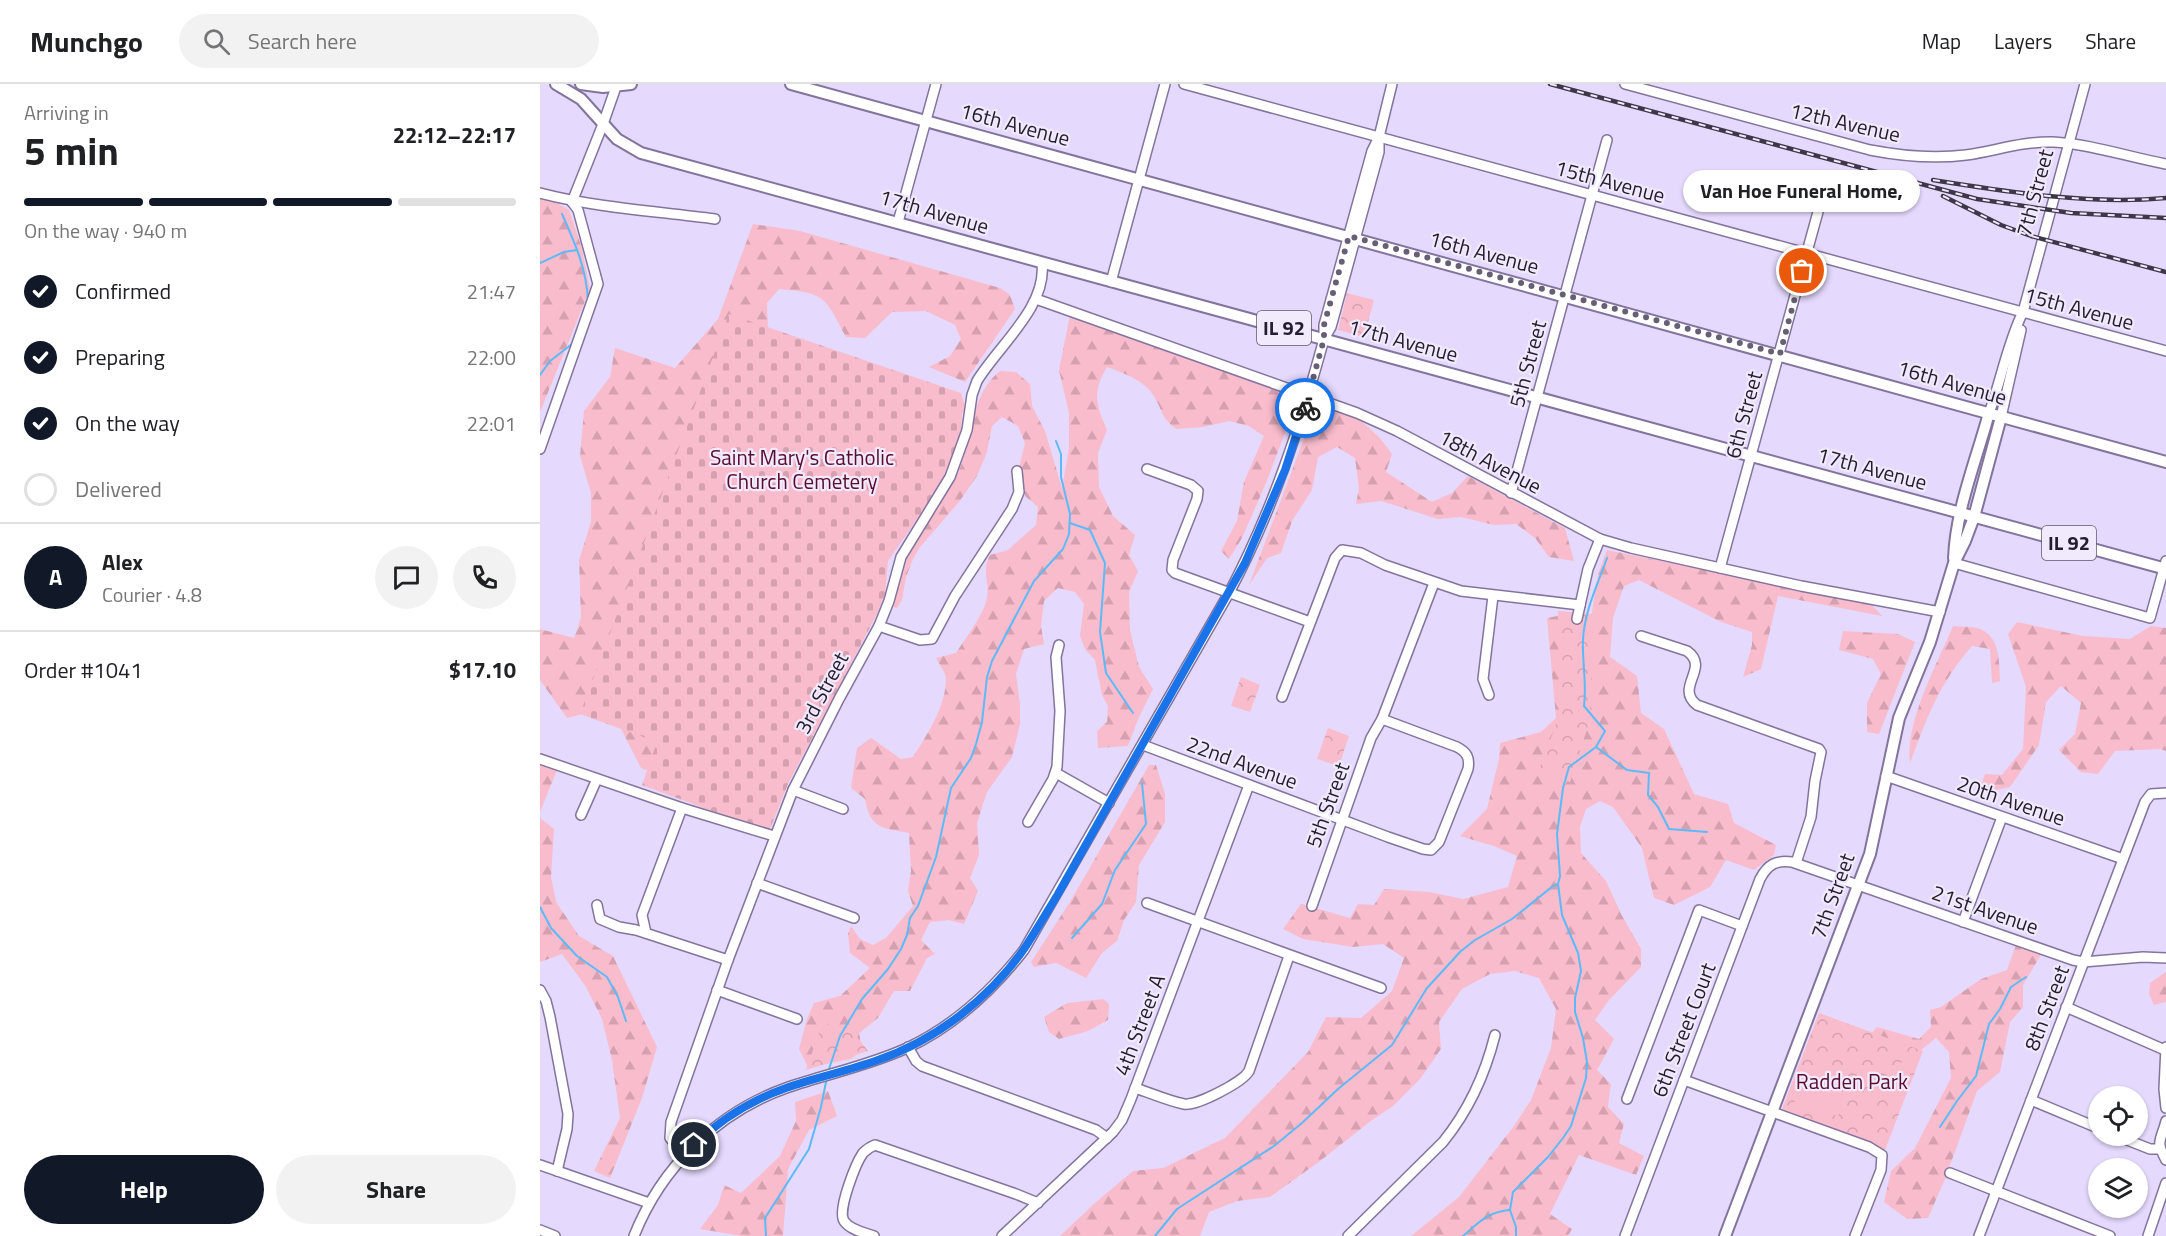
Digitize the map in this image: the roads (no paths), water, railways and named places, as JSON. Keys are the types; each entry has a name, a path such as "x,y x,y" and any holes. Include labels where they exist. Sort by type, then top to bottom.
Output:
{"main road":[{"name":"IL 92","path":"556,84 581,99 603,124"},
{"path":"580,84 590,86 631,84"},
{"name":"16th Avenue","path":"791,84 1780,354 2166,462"},
{"name":"17th Avenue","path":"603,124 616,139 641,153 1974,517 2165,566"},
{"name":"7th Street","path":"1954,563 1955,540 1961,513 1989,413"},
{"name":"7th Street","path":"1725,1236 1859,885 1876,830 1899,718 1930,642 1954,563 1974,517 2001,417"}],"street":[{"path":"898,222 936,84"},
{"path":"1112,282 1165,84"},
{"name":"15th Avenue","path":"1184,84 2166,351"},
{"path":"634,1236 649,1203 684,1155 724,1120 766,1096 874,1062 946,1026 978,1001 1008,970 1035,932 1229,593 1271,504 1309,396 1324,339 1324,325 1379,152 1379,137 1392,84"},
{"name":"12th Avenue","path":"1625,84 1889,154 1951,156 2024,143 2053,142 2109,151 2166,164"},
{"name":"7th Street","path":"2001,417 2022,327 2023,312 2085,84"},
{"path":"572,202 616,85"},
{"name":"5th Street","path":"1511,493 1607,140"},
{"path":"540,193 572,202 716,219"},
{"name":"6th Street","path":"1720,568 1821,201"},
{"path":"540,449 598,284 578,210 572,202"},
{"name":"3rd Street","path":"684,1155 672,1143 669,1129 774,836 793,790 879,626 889,601 901,557 950,477 967,430 972,395 977,381 1036,299 1042,281 1042,263"},
{"name":"18th Avenue","path":"1036,299 1357,413 1397,431 1600,539 1801,586 1940,612"},
{"name":"7th Street","path":"1989,413 2016,325 2023,312"},
{"path":"1147,469 1191,485 1198,491 1173,560 1172,570 1179,575 1310,622"},
{"path":"879,626 920,640 932,639 955,596 1012,509 1019,492 1017,471"},
{"path":"1577,619 1588,569 1600,539"},
{"path":"1282,697 1335,558 1342,550 1361,553 1385,565 1461,591 1580,605"},
{"path":"1954,563 2150,618 2165,566"},
{"name":"5th Street","path":"1312,906 1371,738 1382,719 1434,583"},
{"path":"1489,694 1483,679 1493,596"},
{"path":"1641,636 1692,654 1696,667 1688,694 1697,705 1819,749 1821,752 1815,781 1813,810 1796,863"},
{"path":"1028,822 1056,773 1060,711 1057,663 1059,645"},
{"name":"22nd Avenue","path":"1143,745 1422,849 1431,850 1439,842 1468,769 1467,754 1457,747 1382,719"},
{"path":"540,759 682,808 774,836"},
{"path":"1056,773 1109,803"},
{"name":"20th Avenue","path":"1886,776 2123,859"},
{"path":"581,815 597,779"},
{"name":"4th Street A","path":"1002,1236 1107,1138 1122,1120 1249,785"},
{"path":"793,790 843,809"},
{"name":"8th Street","path":"1979,1236 2145,802 2151,794 2166,793"},
{"path":"645,933 642,915 682,808"},
{"path":"1963,922 2002,817"},
{"name":"6th Street Court","path":"1624,1236 1760,879 1765,870 1776,862 1796,863"},
{"name":"21st Avenue","path":"1796,863 2083,962 2134,957 2166,958"},
{"path":"757,883 854,918"},
{"path":"1147,903 1381,988"},
{"path":"597,905 602,921 728,960"},
{"path":"1627,1099 1699,910 1742,926"},
{"path":"1135,1088 1183,1104 1191,1104 1241,1081 1247,1075 1289,956"},
{"path":"540,990 546,1001 550,1017 568,1114 567,1129 557,1171"},
{"path":"717,990 797,1019"},
{"path":"2066,1007 2166,1048 2164,1089 2166,1108"},
{"path":"1348,1236 1443,1142 1456,1125 1473,1097 1484,1072 1495,1035"},
{"path":"908,1047 916,1061 922,1066 1096,1130 1107,1138"},
{"path":"1684,1080 1869,1147 1882,1155 1881,1170 1855,1236"},
{"path":"2031,1100 2088,1124"},
{"path":"2166,1121 2159,1139 2160,1149 2166,1160"},
{"path":"874,1236 851,1227 842,1216 854,1173 864,1152 880,1145 1038,1203"},
{"path":"2142,1146 2160,1149"},
{"path":"540,1165 649,1203"},
{"path":"1950,1173 2110,1236"},
{"path":"2148,1236 2166,1183"},
{"path":"540,1230 555,1236"}],"waterway":[{"path":"562,214 583,268 588,302"},
{"path":"540,263 564,252 577,250"},
{"path":"540,375 550,361 572,344"},
{"path":"828,1072 840,1036 862,999 888,969 907,935 910,918 918,906 936,857 951,788 971,758 976,744 982,722 987,677 992,661 1034,581 1063,549 1069,534 1070,514 1061,477 1061,454 1056,441"},
{"path":"1070,523 1090,530 1105,563 1100,632 1106,673 1133,713"},
{"path":"1516,1236 1516,1227 1510,1210 1513,1192 1548,1157 1571,1126 1586,1078 1587,1062 1575,1012 1575,998 1581,971 1578,953 1562,915 1558,884 1560,876 1557,834 1563,788 1569,767 1596,747 1605,731 1584,706 1583,648 1589,609 1607,558"},
{"path":"1596,747 1627,770 1649,773 1648,795 1658,807 1669,829 1707,832"},
{"path":"1072,938 1102,904 1115,870 1146,824 1142,783"},
{"path":"1155,1236 1177,1209 1274,1146 1392,1045 1427,988 1461,951 1475,940 1512,919 1558,884"},
{"path":"540,907 551,928 577,956 607,977 618,997 626,1021"},
{"path":"1940,1127 1976,1076 1989,1024 2011,987 2026,977"},
{"path":"766,1236 765,1218 809,1149 827,1077"},
{"path":"1463,1236 1489,1215 1509,1210"}],"railway":[{"path":"1550,84 1977,199 2071,213 2166,218"},
{"path":"1933,180 2078,199 2166,198"},
{"path":"1943,196 2001,225 2031,236 2166,272"}],"place":[{"name":"Van Hoe Funeral Home,","path":"1802,271"}],"park label":[{"name":"Saint Mary's Catholic Church Cemetery","path":"802,470"},
{"name":"Radden Park","path":"1852,1082"}]}
